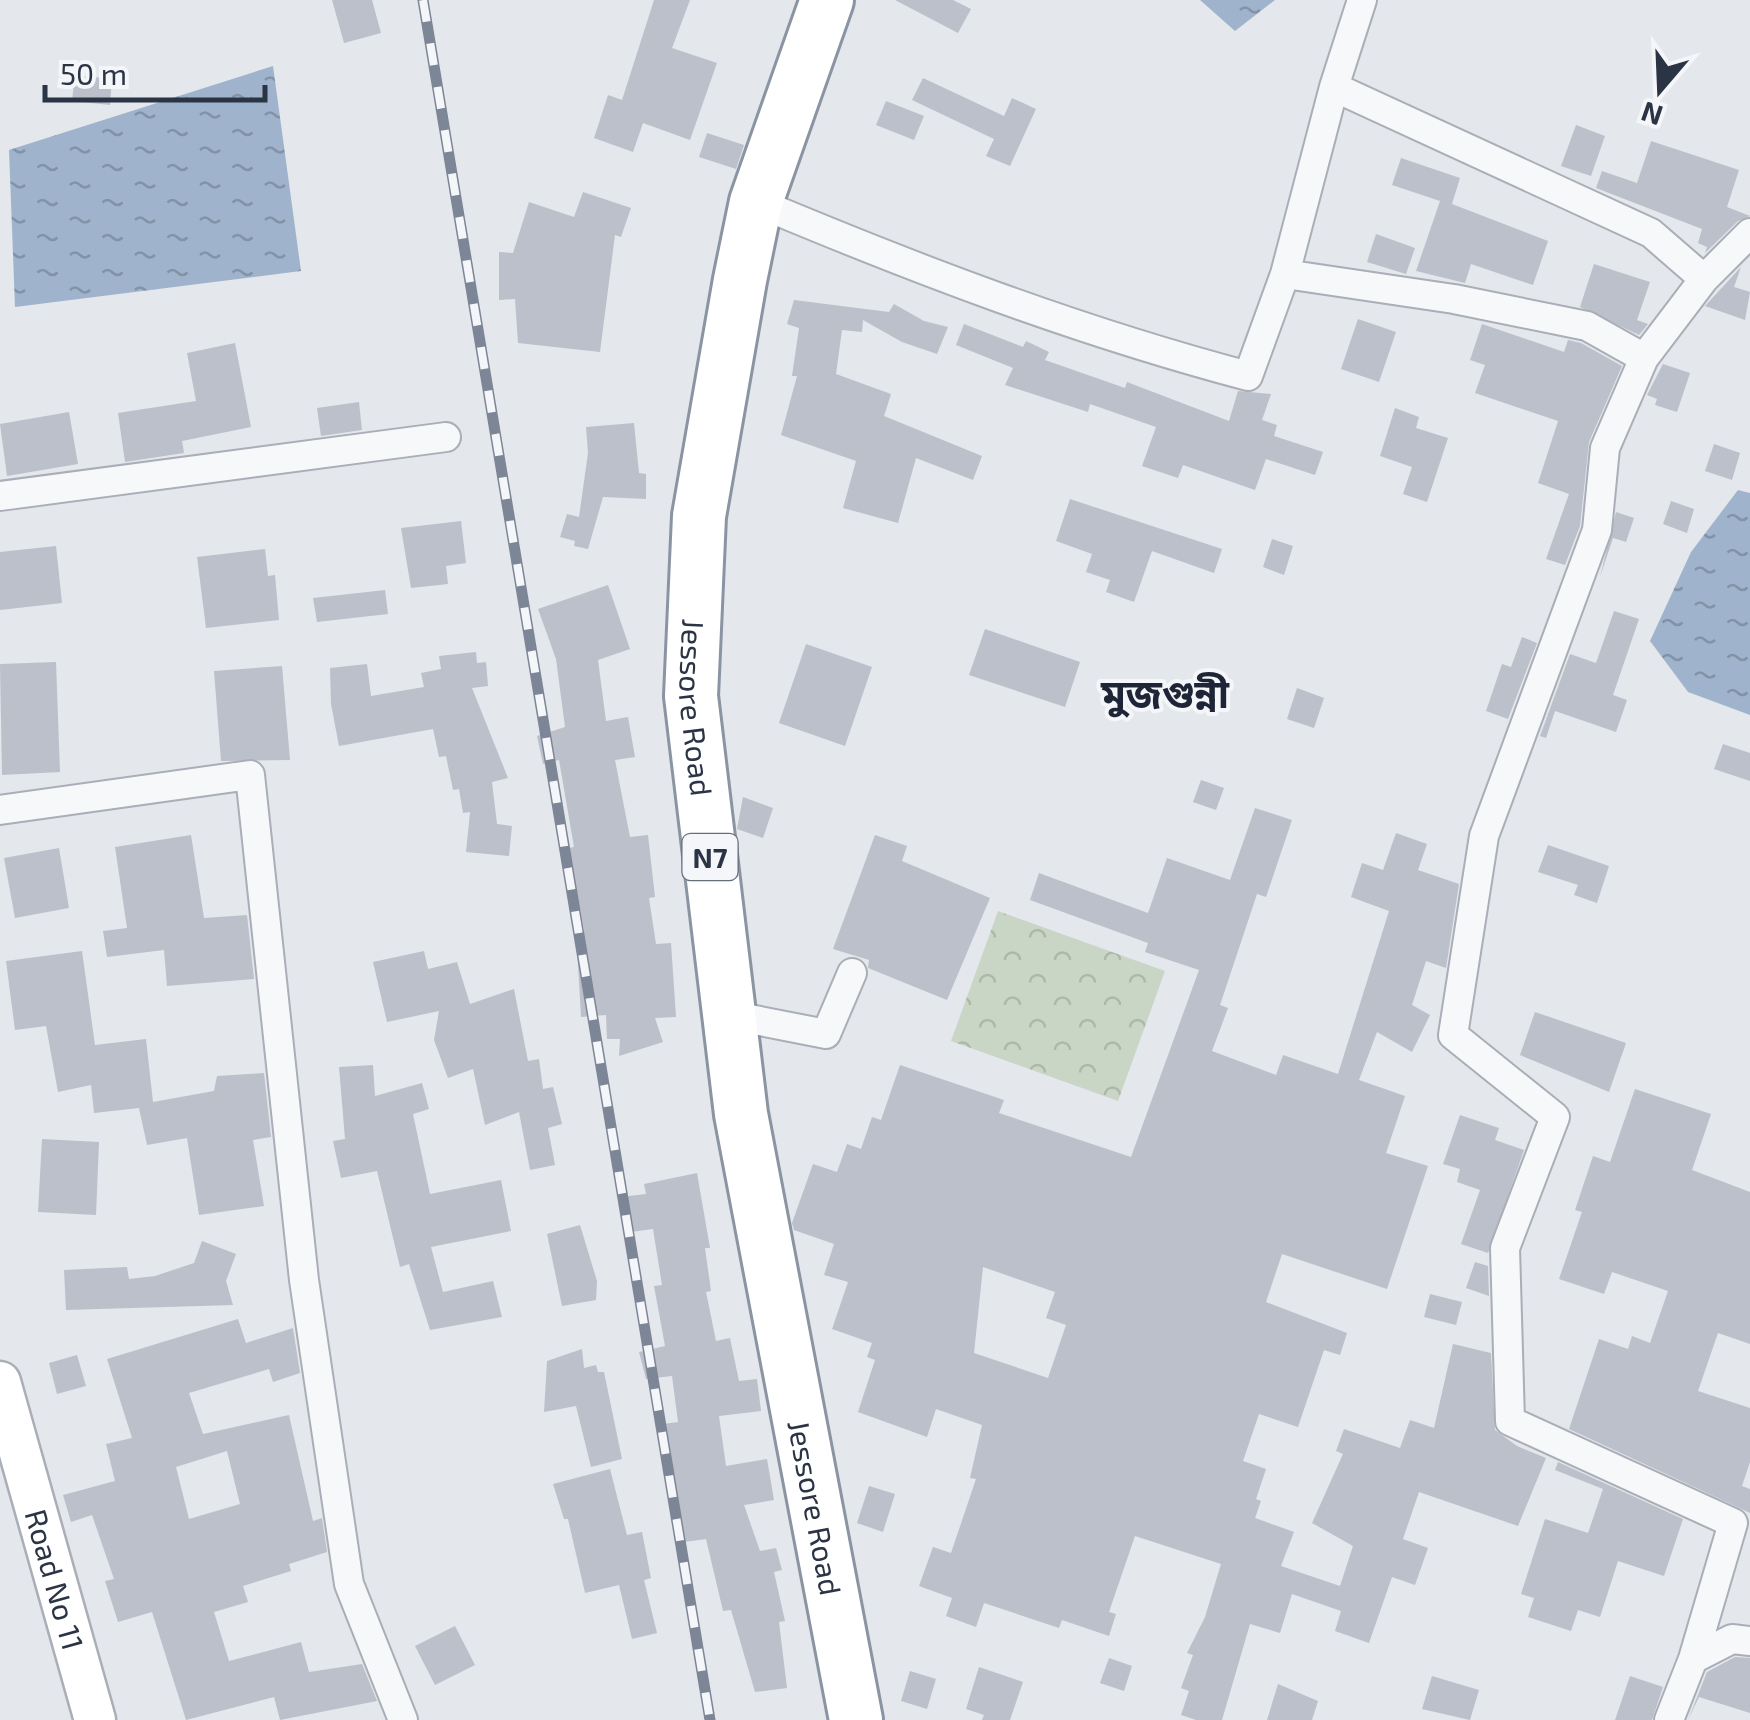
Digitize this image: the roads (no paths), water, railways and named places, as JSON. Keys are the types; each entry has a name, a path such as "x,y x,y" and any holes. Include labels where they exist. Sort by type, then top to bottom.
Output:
{"highway":[{"name":"Jessore Road","path":"827,0 756,202 699,516 690,696 745,1134 856,1720"}],"street":[{"path":"756,202 956,285 1115,341 1248,376 1285,274 1334,87 1362,0"},
{"path":"1334,87 1651,233 1704,279"},
{"path":"1670,1720 1693,1659 1733,1523 1510,1421 1506,1248 1554,1118 1453,1034 1484,836 1598,530 1605,448 1644,358 1704,279 1750,232"},
{"path":"1285,274 1454,299 1587,326 1644,358"},
{"path":"0,496 446,437"},
{"path":"0,810 250,775 304,1280 349,1584 403,1720"},
{"path":"729,1014 826,1034 852,973"},
{"name":"Road No 11","path":"0,1382 95,1720"},
{"path":"1693,1659 1732,1639 1750,1641"}],"water":[{"path":"1200,0 1275,0 1235,31"},
{"path":"273,66 301,271 15,307 9,150"},
{"path":"1738,490 1750,493 1750,715 1688,692 1650,641 1691,552"}],"railway":[{"path":"423,0 710,1720"}],"district":[{"name":"মুজগুন্নী","path":"1165,692"}]}
